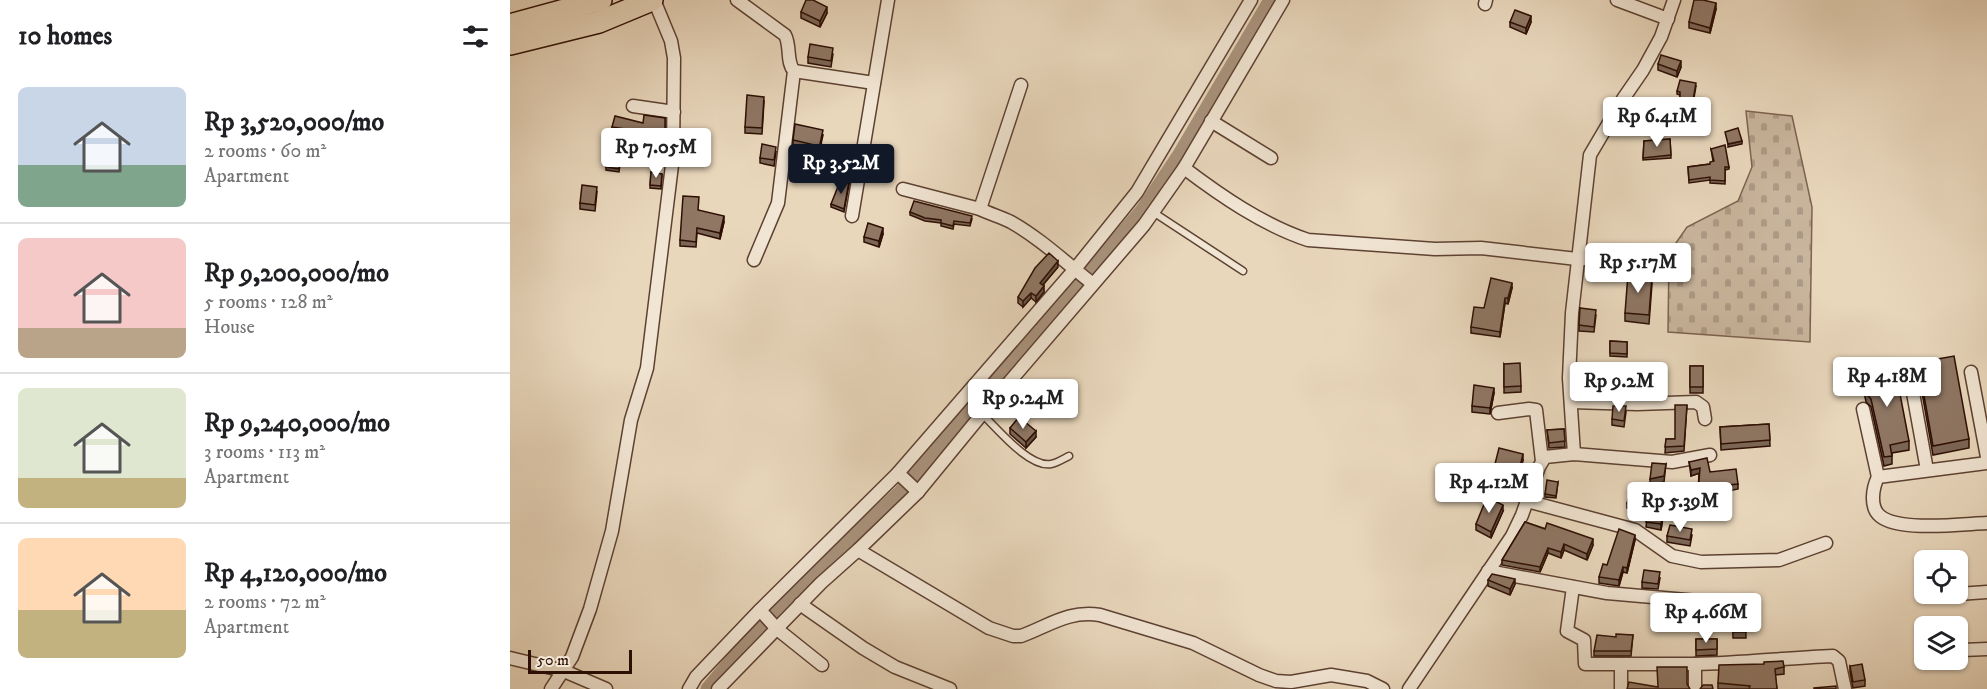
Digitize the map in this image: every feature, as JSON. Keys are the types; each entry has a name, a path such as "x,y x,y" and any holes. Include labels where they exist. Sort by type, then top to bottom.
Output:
{"highway":[{"path":"510,25 560,6 601,0"},
{"path":"510,44 599,22 653,0"}],"street":[{"path":"551,689 572,657 590,609 612,531 631,420 647,368 674,157 674,58 668,33 653,0"},
{"path":"737,0 785,35 788,42 790,67 794,71 874,83"},
{"path":"852,216 888,0"},
{"path":"718,689 768,619 801,604 812,574 858,550 981,414 1084,277 1251,0"},
{"path":"688,689 696,677 768,619 812,574 900,474 1084,277 1153,212 1184,168 1283,0"},
{"path":"1617,0 1668,19"},
{"path":"1574,454 1569,378 1577,259 1590,155 1643,70 1668,19 1674,0"},
{"path":"754,260 773,217 780,194 794,71"},
{"path":"980,209 1021,85"},
{"path":"633,106 674,112"},
{"path":"1211,121 1271,158"},
{"path":"1184,168 1240,207 1295,236 1308,240 1436,249 1481,248 1577,259 1662,260"},
{"path":"903,189 980,209 1010,222 1032,236 1084,277"},
{"path":"1971,372 1987,457"},
{"path":"1911,382 1927,470"},
{"path":"1571,402 1637,404 1696,402 1703,407 1705,419"},
{"path":"1863,409 1878,477 1873,487 1874,502 1876,513 1882,519 1918,526 1987,523"},
{"path":"1498,413 1536,410 1542,461"},
{"path":"1409,689 1512,536 1545,457 1574,454 1672,462 1710,455"},
{"path":"1878,477 1987,464"},
{"path":"900,474 915,489"},
{"path":"1527,501 1635,530 1672,556 1701,562 1779,560 1826,543"},
{"path":"858,550 989,628 1013,636 1021,636 1073,614 1084,612 1193,643 1276,681 1291,682 1330,675 1367,681 1383,689"},
{"path":"1488,571 1607,593 1709,602"},
{"path":"1573,587 1567,631 1584,640 1585,664 1747,663 1833,656 1839,661 1845,689"},
{"path":"1968,593 1987,592"},
{"path":"801,604 894,667 950,689"},
{"path":"768,619 822,665"},
{"path":"1968,650 1987,649"},
{"path":"510,658 564,671 606,689"},
{"path":"1621,664 1621,689"},
{"path":"1695,664 1695,689"}],"lane":[{"path":"1153,212 1243,272"},
{"path":"981,414 1019,450 1035,461 1049,465 1069,456"}],"green space":[{"path":"1746,111 1792,116 1812,207 1810,342 1668,332 1669,253 1687,227 1738,201 1752,167"}],"building":[{"path":"806,0 813,0 827,7 820,21 801,12"},
{"path":"1694,0 1716,3 1710,28 1689,22"},
{"path":"1515,10 1531,16 1526,28 1510,22"},
{"path":"810,44 833,48 831,61 808,57"},
{"path":"1661,55 1681,61 1677,71 1658,64"},
{"path":"1680,80 1696,83 1691,112 1680,112 1680,92 1677,91"},
{"path":"747,95 764,97 762,128 745,127"},
{"path":"644,115 665,118 665,135 612,127 615,116 643,123"},
{"path":"795,124 823,130 820,144 853,156 851,166 817,159 819,146 793,140"},
{"path":"1738,128 1742,141 1728,144 1725,132"},
{"path":"1670,139 1671,155 1643,158 1644,141"},
{"path":"762,144 776,147 774,160 760,158"},
{"path":"1725,145 1729,167 1725,167 1725,181 1710,180 1710,177 1689,180 1688,167 1710,164 1714,161 1711,149"},
{"path":"608,152 621,154 619,169 606,167"},
{"path":"651,172 662,174 661,186 650,185"},
{"path":"841,179 849,182 844,209 831,204"},
{"path":"582,185 597,187 595,205 580,203"},
{"path":"683,196 699,197 698,210 724,216 720,233 697,228 696,242 680,240"},
{"path":"914,201 972,216 970,223 954,221 953,226 941,223 941,220 925,218 910,212"},
{"path":"868,223 883,228 879,241 864,237"},
{"path":"1049,253 1058,261 1040,283 1044,286 1036,296 1031,293 1023,301 1018,297 1035,268"},
{"path":"1628,274 1652,276 1649,315 1625,313"},
{"path":"1491,278 1512,283 1508,298 1505,298 1500,332 1471,327 1474,307 1484,308"},
{"path":"1580,308 1596,310 1594,327 1579,325"},
{"path":"1610,341 1627,342 1627,354 1610,353"},
{"path":"1954,356 1969,439 1933,446 1918,362"},
{"path":"1520,363 1521,386 1504,387 1504,364"},
{"path":"1690,366 1703,366 1703,387 1690,387"},
{"path":"1895,368 1909,441 1890,445 1892,456 1884,457 1871,399 1866,393 1862,373"},
{"path":"1474,385 1494,388 1490,408 1472,406"},
{"path":"1675,405 1687,405 1684,446 1665,447 1666,439 1675,439"},
{"path":"1613,406 1626,406 1624,421 1612,419"},
{"path":"1019,417 1036,431 1026,442 1010,428"},
{"path":"1769,424 1770,440 1721,444 1720,427"},
{"path":"1564,429 1565,441 1549,443 1547,430"},
{"path":"1499,448 1523,454 1519,471 1495,464"},
{"path":"1707,458 1710,472 1736,469 1738,484 1728,485 1727,505 1665,499 1661,524 1646,522 1649,506 1627,503 1632,488 1649,490 1649,486 1698,494 1700,468 1691,470 1689,462"},
{"path":"1652,463 1666,464 1664,476 1650,479"},
{"path":"1547,480 1558,482 1556,496 1545,494"},
{"path":"1487,497 1503,505 1491,532 1476,524"},
{"path":"1525,522 1545,529 1547,523 1593,539 1587,554 1564,544 1561,552 1548,548 1540,567 1502,560"},
{"path":"1670,525 1692,529 1690,540 1667,536"},
{"path":"1619,529 1635,535 1627,568 1623,567 1619,580 1599,577 1603,564 1607,565"},
{"path":"1644,570 1660,572 1658,584 1642,582"},
{"path":"1492,574 1515,579 1510,589 1488,580"},
{"path":"1745,602 1746,632 1733,632 1732,603"},
{"path":"1616,634 1633,635 1631,651 1594,651 1597,635 1616,637"},
{"path":"1696,639 1717,639 1717,649 1696,650"},
{"path":"1783,661 1784,667 1775,669 1777,689 1749,689 1750,686 1718,683 1719,665 1764,664 1764,662"},
{"path":"1862,664 1865,680 1853,682 1850,666"},
{"path":"1657,667 1687,667 1687,684 1690,689 1627,689 1629,682 1658,687"},
{"path":"1703,685 1712,685 1713,689 1700,689"},
{"path":"1836,686 1836,689 1814,689 1814,688"}],"waterway":[{"path":"708,689 786,600 901,492 1143,210 1179,156 1271,0"}]}
